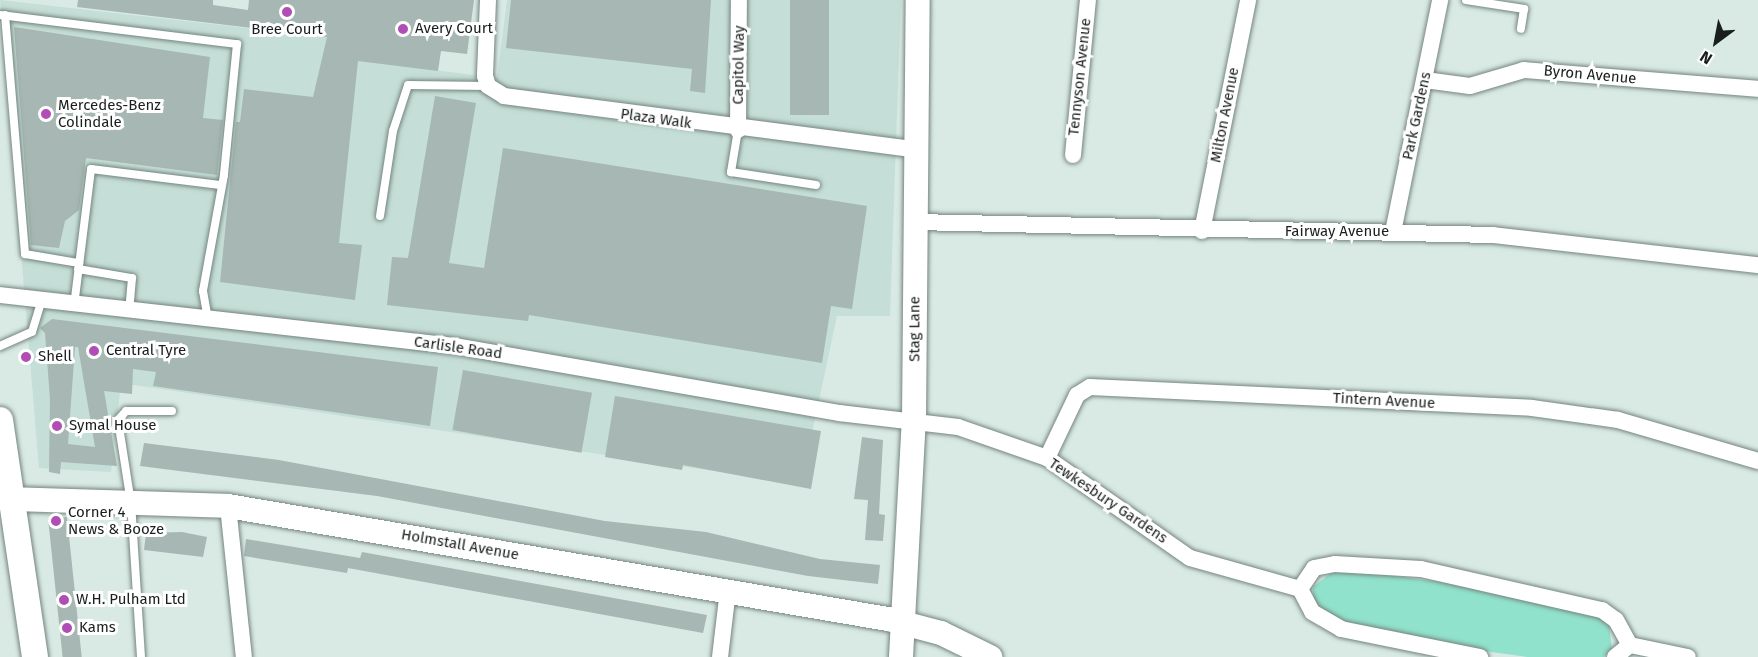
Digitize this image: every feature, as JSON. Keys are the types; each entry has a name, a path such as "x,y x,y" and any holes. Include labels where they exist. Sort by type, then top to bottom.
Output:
{"main road":[{"path":"0,420 4,474 12,499 34,657"}],"street":[{"path":"488,0 488,86"},
{"name":"Capitol Way","path":"738,130 740,0"},
{"name":"Stag Lane","path":"901,657 914,420 914,149 918,0"},
{"name":"Tennyson Avenue","path":"1072,155 1088,0"},
{"name":"Milton Avenue","path":"1202,231 1248,0"},
{"name":"Park Gardens","path":"1393,232 1440,0"},
{"name":"Byron Avenue","path":"1425,80 1470,86 1524,70 1758,89"},
{"name":"Plaza Walk","path":"488,86 514,99 738,130 914,149"},
{"name":"Fairway Avenue","path":"915,222 1202,231 1493,235 1758,265"},
{"name":"Carlisle Road","path":"0,296 74,307 454,346 839,413 914,420"},
{"name":"Tintern Avenue","path":"1047,458 1077,395 1090,387 1532,408 1618,420 1758,461"},
{"name":"Tewkesbury Gardens","path":"914,420 958,427 1047,458 1190,558 1300,589"},
{"name":"Holmstall Avenue","path":"12,499 228,506 904,622 990,657"},
{"path":"228,506 244,657"},
{"path":"1480,657 1341,629 1312,612 1300,589 1314,568 1335,564 1421,569 1602,610 1616,620 1630,645 1688,657"},
{"path":"720,657 728,590"},
{"path":"1615,657 1630,645"}],"lane":[{"path":"1466,0 1524,9 1521,29"},
{"path":"129,312 132,278 25,254 2,15 237,44 220,185 203,291 208,320"},
{"path":"380,216 393,131 408,85 488,86"},
{"path":"738,130 731,172 816,185"},
{"path":"74,307 90,169 220,185"},
{"path":"0,346 32,332 41,303"},
{"path":"141,657 131,503 118,420 126,411 172,411"}],"shaded area":[{"path":"0,0 327,37 325,56 497,78 507,0 901,0 890,316 837,316 801,484 121,383 111,472 39,468"}],"green space":[{"path":"1365,572 1476,587 1596,614 1609,626 1612,649 1604,657 1527,657 1462,648 1341,622 1313,602 1313,587 1331,573"}],"building":[{"path":"78,0 213,0 213,5 248,10 249,0 474,0 467,54 441,51 438,71 358,61 339,243 362,245 355,300 220,282 236,122 240,122 244,89 313,97 327,37 77,7"},
{"path":"511,0 711,0 705,93 690,91 692,69 506,48"},
{"path":"790,0 829,0 829,115 790,115"},
{"path":"14,27 210,57 203,118 223,120 217,175 86,158 79,210 65,221 59,248 31,245"},
{"path":"435,96 476,103 449,263 484,268 503,148 867,206 852,309 831,306 822,363 529,315 528,321 387,305 392,257 408,258"},
{"path":"52,319 438,367 430,426 153,386 156,372 133,369 132,394 104,391 117,466 61,462 60,474 49,472 50,399 45,333 40,328","holes":["75,347 78,347 95,447 68,444"]},
{"path":"463,370 592,393 581,453 452,430"},
{"path":"615,396 821,431 811,489 683,465 682,470 605,457"},
{"path":"862,437 883,440 879,514 885,515 883,541 865,540 868,500 854,499"},
{"path":"144,443 279,460 605,521 706,532 820,559 880,565 878,584 808,576 377,496 140,466"},
{"path":"67,517 82,657 63,657 48,519"},
{"path":"182,532 207,537 203,557 144,550 146,533"},
{"path":"246,539 360,558 362,552 707,615 703,633 348,568 347,573 244,556"}],"place":[{"name":"Bree Court","path":"287,12"},
{"name":"Avery Court","path":"403,29"},
{"name":"Mercedes-Benz Colindale","path":"46,114"},
{"name":"Central Tyre","path":"94,351"},
{"name":"Shell","path":"26,357"},
{"name":"Symal House","path":"57,426"},
{"name":"Corner 4 News & Booze","path":"56,521"},
{"name":"W.H. Pulham Ltd","path":"64,600"},
{"name":"Kams","path":"67,628"}]}
